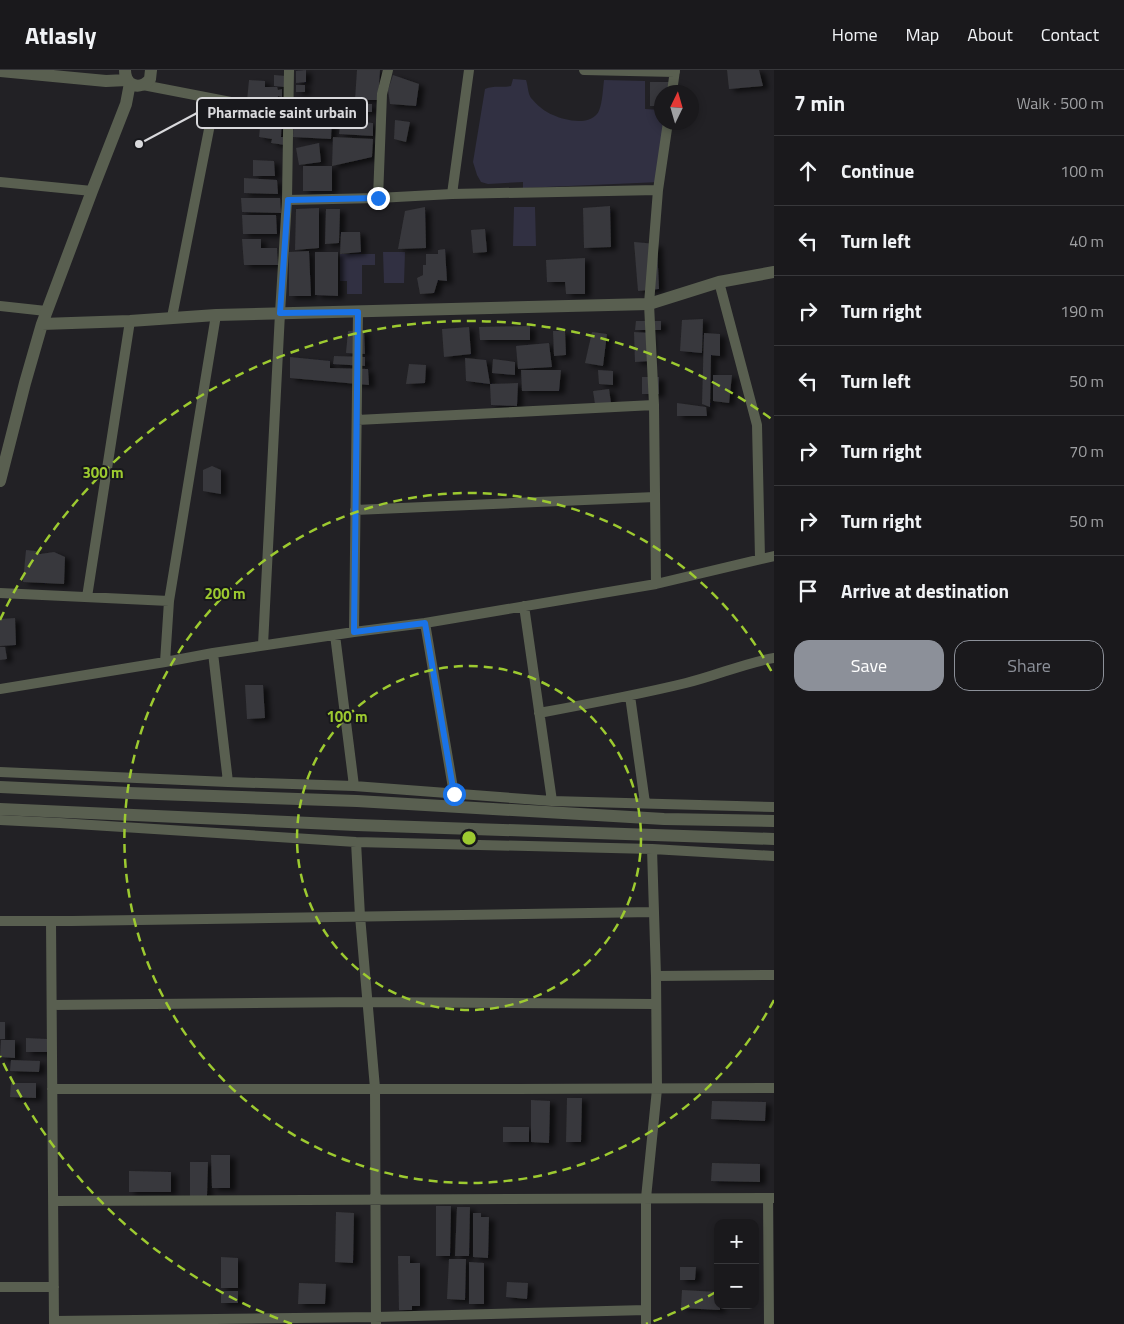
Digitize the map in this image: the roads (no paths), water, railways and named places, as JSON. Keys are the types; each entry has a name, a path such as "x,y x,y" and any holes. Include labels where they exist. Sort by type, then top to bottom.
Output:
{"street":[{"path":"0,70 106,82 127,78"},
{"path":"126,104 150,79 151,70"},
{"path":"263,646 280,313 288,200 289,70"},
{"path":"378,198 382,94 388,70"},
{"path":"452,194 469,70"},
{"path":"584,70 675,71 673,85"},
{"path":"127,78 134,86 143,85 288,113"},
{"path":"0,481 46,311 126,104 127,78"},
{"path":"172,318 215,99"},
{"path":"656,584 654,405 649,304 658,190 667,130"},
{"path":"0,182 92,191"},
{"path":"288,200 452,194 658,190"},
{"path":"42,324 130,321 216,315 649,304 719,282 774,272"},
{"path":"719,282 757,425 760,558"},
{"path":"0,306 46,311"},
{"path":"354,632 358,312"},
{"path":"165,662 169,601 216,315"},
{"path":"86,597 130,321"},
{"path":"357,420 654,405"},
{"path":"355,510 655,497"},
{"path":"0,689 213,653 425,623 656,584 774,556"},
{"path":"0,593 169,601"},
{"path":"524,606 552,801"},
{"path":"425,623 454,794"},
{"path":"335,635 354,786"},
{"path":"213,653 228,782"},
{"path":"539,714 688,683 757,661 774,658"},
{"path":"630,696 645,803"},
{"path":"0,772 354,786 552,801 774,807"},
{"path":"0,787 357,801 664,819 774,821"},
{"path":"0,809 356,825 774,840"},
{"path":"0,820 356,842 652,849 774,856"},
{"path":"356,842 360,916 375,1088 376,1320"},
{"path":"646,1324 646,1198 657,1089 652,849"},
{"path":"0,921 654,912"},
{"path":"51,921 54,1322 376,1320 646,1310"},
{"path":"656,976 774,975"},
{"path":"52,1005 367,1002 655,1004"},
{"path":"52,1089 774,1088"},
{"path":"53,1201 771,1198 769,1324"},
{"path":"0,1287 54,1287"}],"place":[{"name":"Pharmacie saint urbain","path":"139,144"}]}
